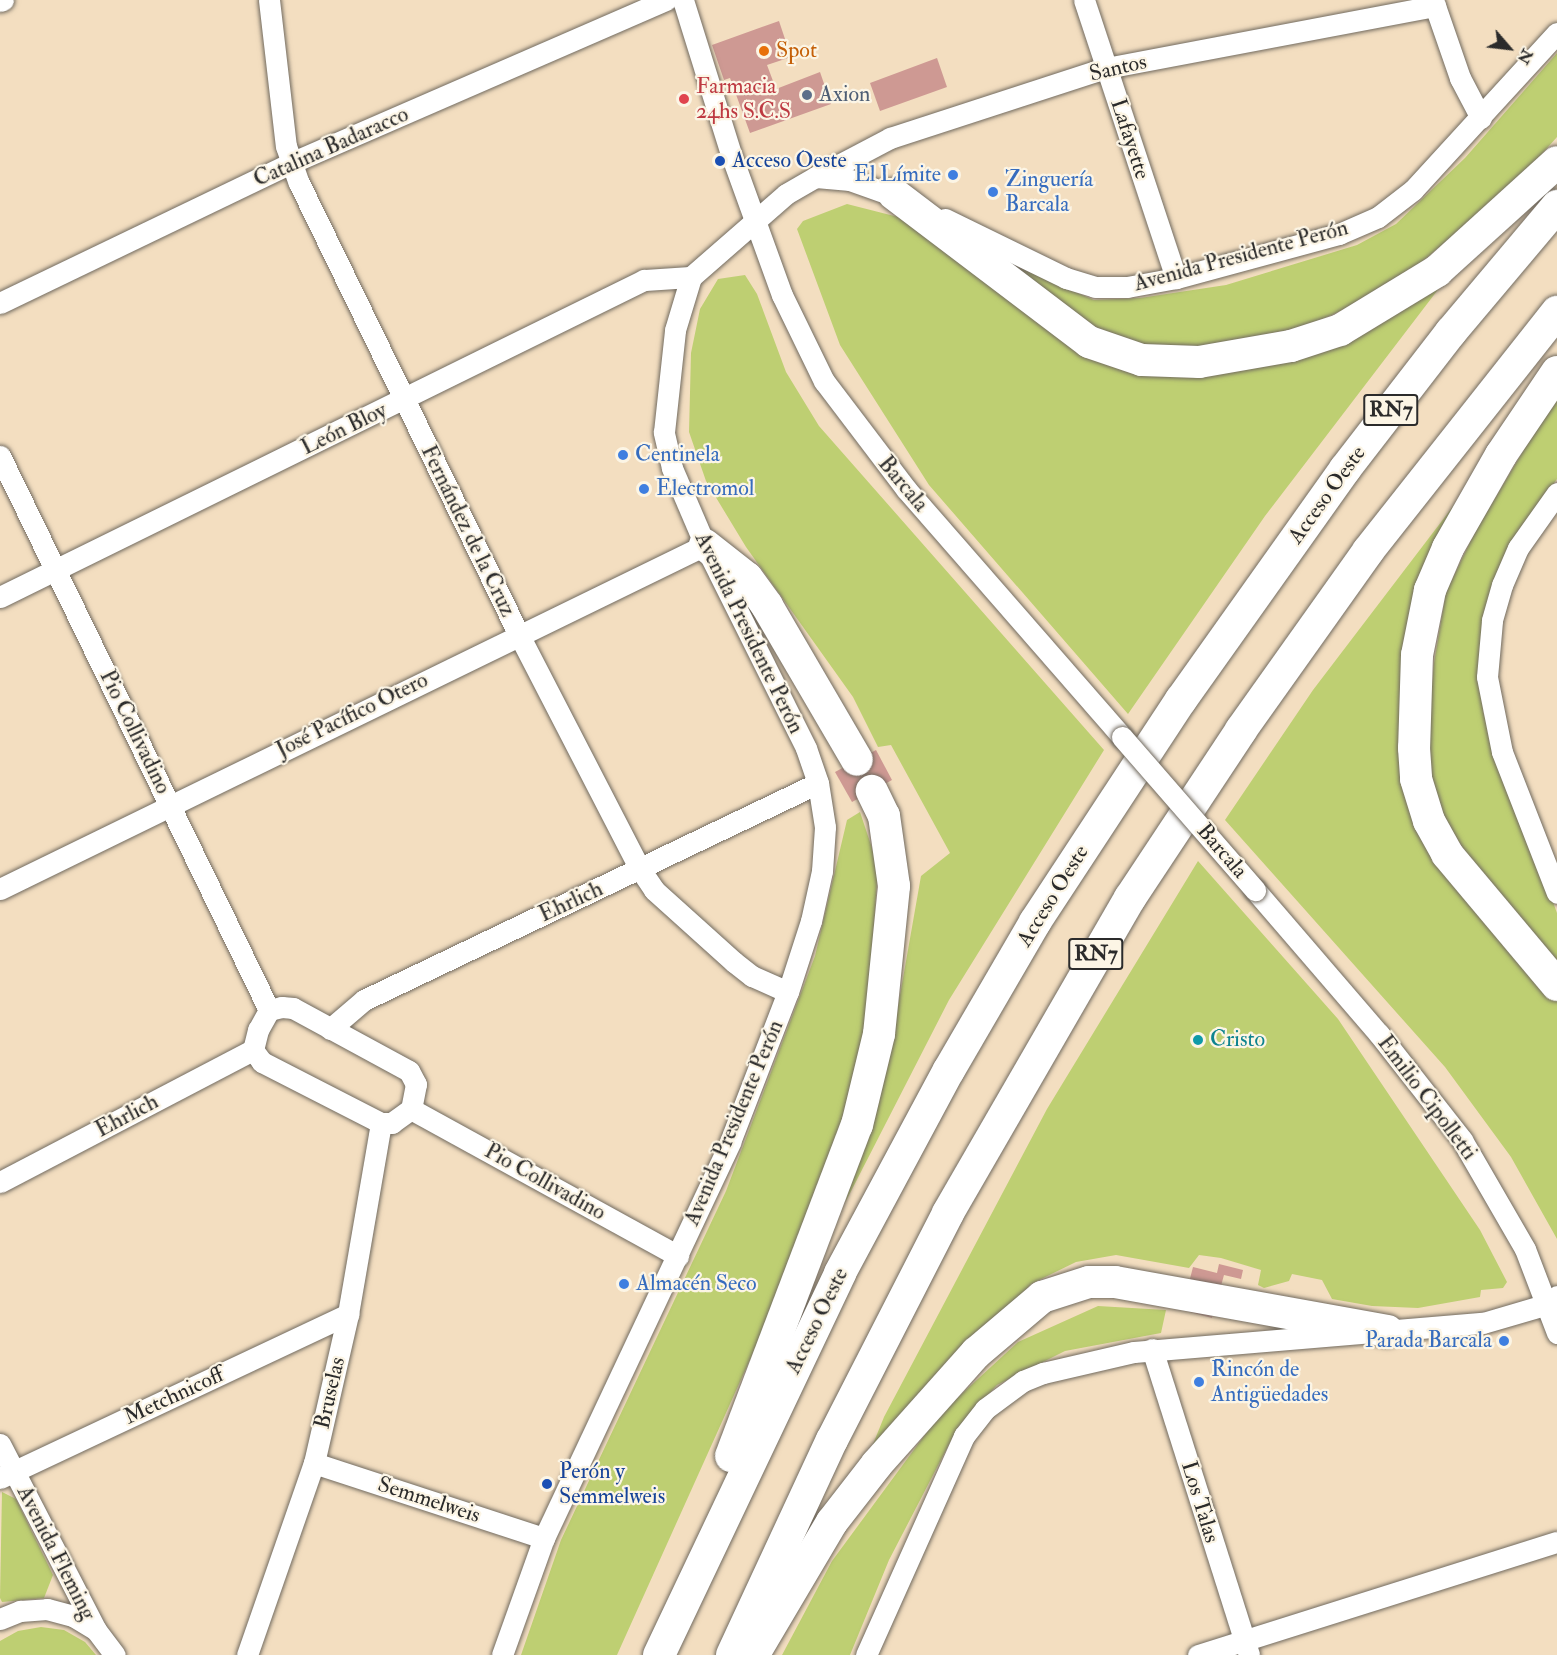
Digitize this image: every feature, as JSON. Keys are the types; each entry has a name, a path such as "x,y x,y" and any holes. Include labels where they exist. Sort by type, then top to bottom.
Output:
{"highway":[{"path":"894,194 1089,342 1142,360 1199,362 1291,346 1350,325 1437,271 1557,162"},
{"name":"Acceso Oeste","path":"658,1655 840,1273 949,1070 1035,922 1181,700 1345,469 1451,332 1557,206"},
{"name":"RN7","path":"732,1655 832,1440 948,1213 1130,898 1241,730 1368,551 1557,312"},
{"path":"1557,372 1502,455 1448,548 1430,590 1417,655 1414,748 1416,779 1429,821 1447,854 1557,985"},
{"path":"705,545 747,578 767,606 857,760"},
{"path":"658,1655 857,1125 879,1034 891,943 894,886 884,816 872,791"},
{"path":"753,1655 832,1522 877,1464 976,1353 1042,1297 1089,1282 1115,1281 1388,1331"}],"street":[{"name":"Fernández de la Cruz","path":"269,0 291,163 518,633 640,869 654,890 734,962 752,976 788,992"},
{"name":"Catalina Badaracco","path":"0,303 291,163 666,0"},
{"name":"Barcala","path":"683,0 782,295 837,400 906,489 1255,890"},
{"name":"Lafayette","path":"1084,0 1176,278"},
{"path":"1434,3 1460,78 1481,117"},
{"name":"Santos","path":"816,177 890,138 1106,68 1434,3"},
{"name":"Avenida Presidente Perón","path":"816,177 844,179 894,194 1065,278 1095,287 1127,287 1176,278 1339,234 1378,217 1413,190 1557,33"},
{"path":"692,277 786,194 816,177"},
{"name":"Avenida Presidente Perón","path":"502,1655 544,1538 678,1256 734,1132 788,992 811,921 822,871 825,827 818,783 806,748 705,545 672,468 664,432 675,330 692,277"},
{"name":"León Bloy","path":"0,597 405,400 644,280 692,277"},
{"name":"Pio Collivadino","path":"0,456 269,1010"},
{"path":"1557,493 1518,548 1502,585 1492,621 1486,677 1502,752 1551,862 1557,893"},
{"name":"José Pacífico Otero","path":"0,889 518,633 705,545"},
{"name":"Ehrlich","path":"330,1029 364,1000 818,783"},
{"name":"Emilio Cipolletti","path":"1255,890 1379,1034 1462,1140 1516,1232 1552,1300 1557,1333"},
{"path":"293,1008 330,1029 409,1071 416,1084 411,1109 392,1123 381,1123 262,1062 253,1050 258,1030 269,1010 293,1008"},
{"name":"Ehrlich","path":"0,1182 253,1050"},
{"name":"Pio Collivadino","path":"411,1109 678,1256"},
{"name":"Bruselas","path":"248,1655 314,1463 348,1314 381,1123"},
{"path":"866,1655 944,1474 964,1436 985,1409 1003,1393 1043,1373 1152,1349 1388,1331 1444,1329 1489,1322 1552,1300"},
{"name":"Metchnicoff","path":"7,1474 348,1314"},
{"name":"Los Talas","path":"1152,1349 1246,1647"},
{"name":"Avenida Fleming","path":"0,1444 7,1474 96,1630"},
{"name":"Semmelweis","path":"314,1463 544,1538"},
{"path":"1198,1655 1246,1647 1557,1542"},
{"path":"0,1619 20,1611 47,1609 73,1616 96,1630 115,1655"}],"green space":[{"path":"1557,53 1557,137 1514,185 1419,264 1358,303 1307,326 1207,347 1157,347 1116,340 1075,318 994,257 1094,300 1140,298 1226,285 1357,245 1396,224 1465,158"},
{"path":"847,204 906,219 1099,362 1147,373 1440,287 1265,516 1128,714 929,485 840,345 797,229 803,221"},
{"path":"745,275 757,294 786,372 819,426 1104,750 949,1000 845,1203 890,1052 921,876 950,853 891,745 878,747 853,697 746,547 706,481 689,432 691,353 700,309 718,279"},
{"path":"1557,394 1557,479 1513,540 1483,712 1557,913 1557,960 1474,866 1436,804 1426,745 1434,663 1446,592 1475,532"},
{"path":"1499,446 1461,515 1410,770 1557,998 1557,1239 1511,1157 1445,1067 1225,820 1313,690"},
{"path":"860,812 878,866 866,1042 807,1233 617,1655 521,1655 561,1540 726,1191 815,956 847,820"},
{"path":"1198,861 1338,1019 1480,1230 1507,1282 1503,1288 1481,1290 1480,1297 1418,1308 1372,1306 1332,1299 1322,1280 1292,1274 1289,1281 1264,1288 1258,1285 1261,1270 1221,1258 1199,1255 1189,1268 1116,1255 1076,1262 1031,1284 879,1452 869,1454 884,1417 1047,1109"},
{"path":"1098,1306 1166,1310 1161,1333 1065,1351 997,1385 958,1427 889,1560 850,1655 782,1655 832,1561 941,1413 1018,1342"},
{"path":"2,1492 16,1499 53,1575 44,1598 2,1602 0,1598"},
{"path":"41,1627 64,1630 85,1642 96,1655 0,1655 0,1641 18,1631"}],"building":[{"path":"779,21 791,57 767,65 776,89 820,72 831,104 750,133 730,78 724,80 712,45"},
{"path":"937,58 947,87 880,111 870,83"},
{"path":"876,750 892,780 852,802 835,772"},
{"path":"1219,1264 1243,1270 1241,1279 1224,1275 1212,1318 1182,1310 1193,1267 1217,1273"}],"place":[{"name":"Spot","path":"764,51"},
{"name":"Axion","path":"807,95"},
{"name":"Farmacia 24hs S.C.S","path":"684,99"},
{"name":"Acceso Oeste","path":"720,161"},
{"name":"El Límite","path":"953,175"},
{"name":"Zinguería Barcala","path":"993,192"},
{"name":"Centinela","path":"623,455"},
{"name":"Electromol","path":"644,489"},
{"name":"Cristo","path":"1198,1040"},
{"name":"Almacén Seco","path":"624,1284"},
{"name":"Parada Barcala","path":"1504,1341"},
{"name":"Rincón de Antigüedades","path":"1199,1382"},
{"name":"Perón y Semmelweis","path":"547,1484"}]}
